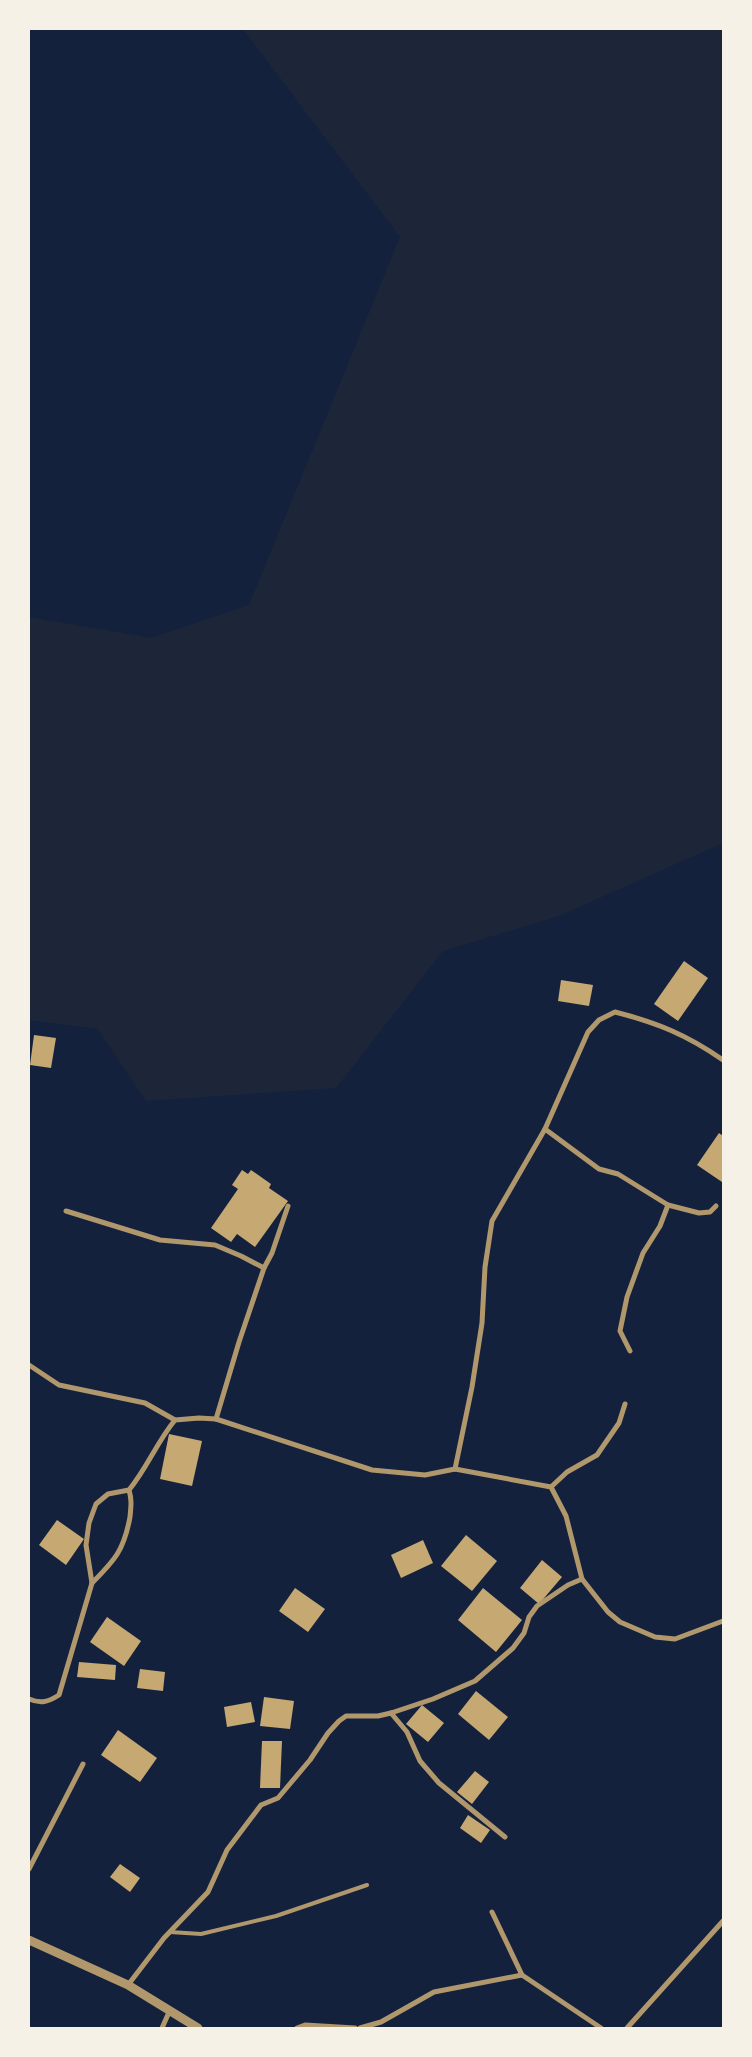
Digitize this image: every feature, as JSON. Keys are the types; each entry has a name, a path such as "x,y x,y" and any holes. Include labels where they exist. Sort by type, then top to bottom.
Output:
{"street":[{"path":"455,1469 472,1388 492,1221 545,1129 588,1032 599,1020 615,1012 656,1023 696,1041 723,1060"},
{"path":"545,1129 599,1169 618,1174 668,1205 699,1213 710,1212 716,1206"},
{"path":"630,1351 620,1331 627,1297 643,1253 660,1226 668,1205"},
{"path":"216,1419 264,1268 272,1253 288,1206"},
{"path":"66,1211 160,1240 214,1245 264,1268"},
{"path":"29,1365 59,1385 145,1404 174,1420 216,1419 372,1470 425,1475 455,1469 551,1487"},
{"path":"551,1487 567,1472 597,1455 619,1423 625,1404"},
{"path":"29,1699 37,1702 50,1701 59,1695 92,1583 86,1544 89,1523 96,1504 108,1494 128,1490 150,1461 160,1440 174,1420"},
{"path":"551,1487 566,1516 582,1579 608,1612 620,1622 655,1637 675,1639 723,1621"},
{"path":"92,1583 114,1561 126,1539 132,1500 128,1490"},
{"path":"128,1986 170,1932 208,1892 227,1850 261,1805 278,1798 339,1721 346,1716 378,1716 391,1713 433,1699 475,1681 513,1648 524,1633 529,1617 537,1606 568,1585 582,1579"},
{"path":"391,1713 407,1732 420,1760 440,1783 505,1837"},
{"path":"29,1869 84,1764"},
{"path":"492,1912 522,1975 559,2002 601,2028"},
{"path":"627,2028 723,1921"},
{"path":"29,1940 128,1986 198,2028"},
{"path":"360,2028 381,2022 434,1992 522,1975"},
{"path":"162,2028 170,2010"},
{"path":"297,2028 305,2025 356,2028"}],"lane":[{"path":"170,1932 200,1934 276,1916 367,1885"}],"shaded area":[{"path":"243,29 723,29 723,843 559,916 443,951 336,1088 146,1101 98,1029 29,1020 29,617 151,638 249,605 400,237"}],"building":[{"path":"684,961 708,978 678,1021 654,1004"},
{"path":"561,980 593,985 589,1006 558,1001"},
{"path":"34,1035 56,1038 51,1068 30,1065"},
{"path":"719,1133 723,1136 722,1182 697,1165"},
{"path":"242,1170 248,1174 251,1170 271,1184 269,1188 288,1201 255,1247 237,1234 231,1242 211,1228 238,1189 232,1185"},
{"path":"169,1434 202,1441 192,1486 160,1479"},
{"path":"57,1520 84,1539 66,1565 39,1545"},
{"path":"466,1535 497,1561 472,1591 441,1566"},
{"path":"423,1540 433,1563 401,1578 391,1555"},
{"path":"542,1560 562,1577 539,1604 520,1588"},
{"path":"295,1588 325,1609 308,1632 279,1611"},
{"path":"483,1588 522,1620 496,1652 458,1620"},
{"path":"107,1617 141,1641 124,1666 90,1642"},
{"path":"79,1662 116,1665 115,1680 77,1677"},
{"path":"140,1669 165,1672 163,1691 137,1688"},
{"path":"476,1691 508,1717 489,1740 458,1714"},
{"path":"264,1697 294,1701 290,1729 260,1726"},
{"path":"251,1702 255,1722 227,1727 224,1707"},
{"path":"422,1705 444,1723 428,1742 406,1724"},
{"path":"118,1730 157,1758 140,1782 101,1755"},
{"path":"262,1741 282,1741 280,1788 260,1788"},
{"path":"475,1771 489,1782 472,1804 457,1792"},
{"path":"468,1815 490,1830 481,1843 460,1828"},
{"path":"120,1864 140,1878 130,1892 110,1877"}]}
